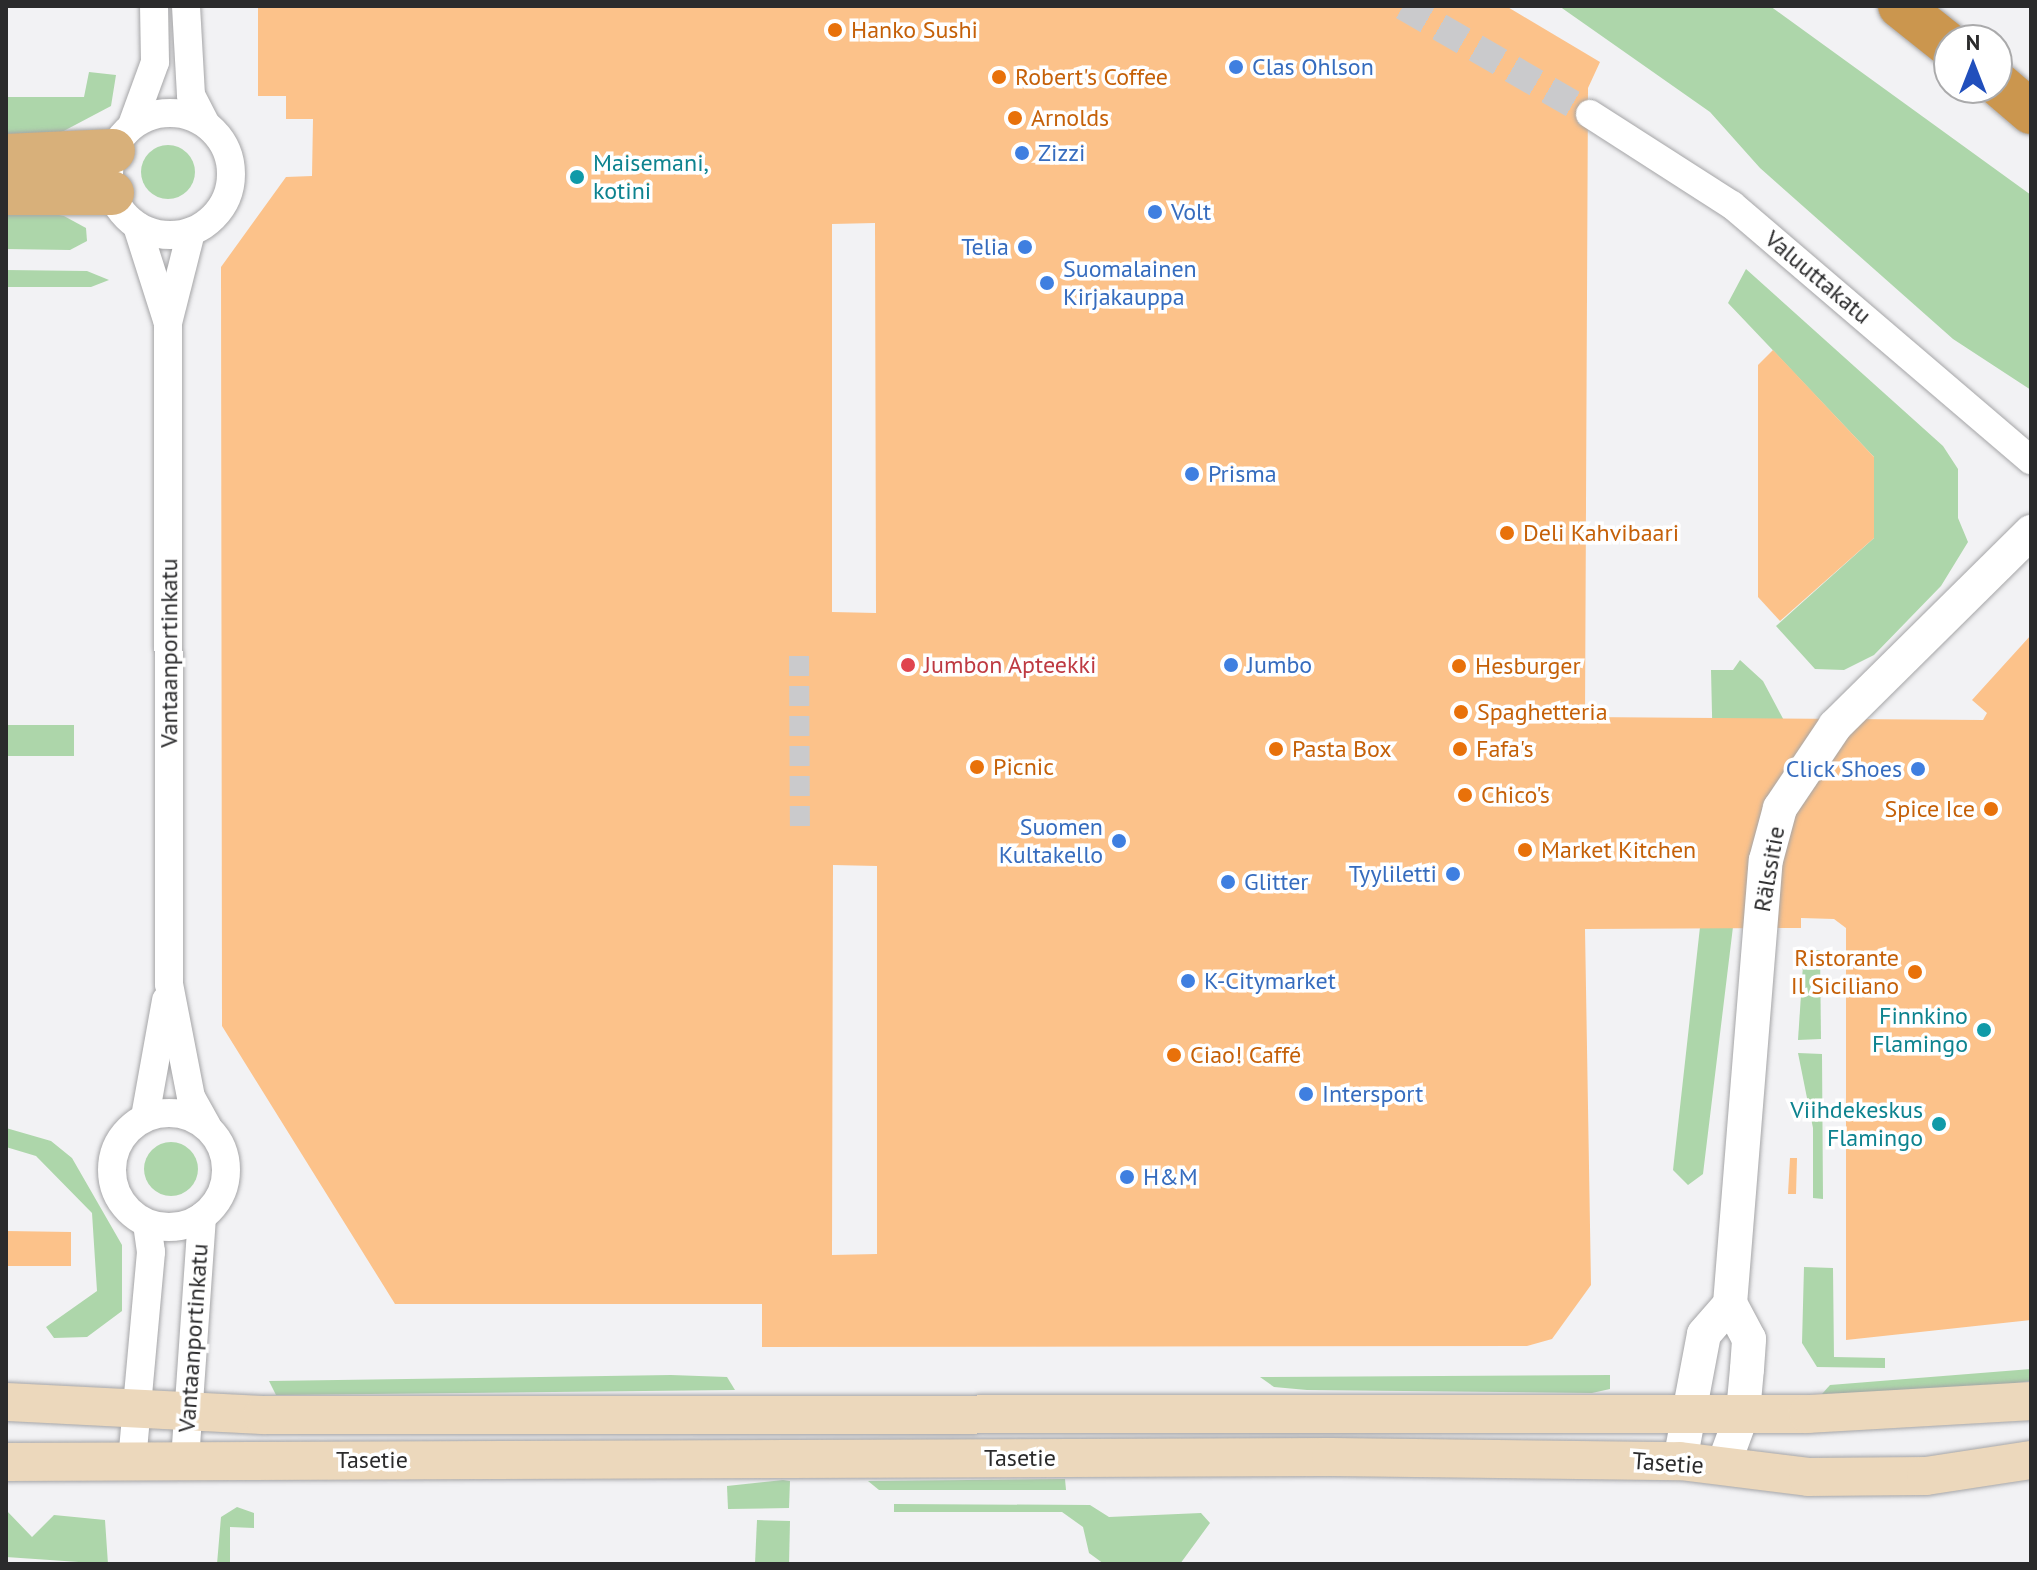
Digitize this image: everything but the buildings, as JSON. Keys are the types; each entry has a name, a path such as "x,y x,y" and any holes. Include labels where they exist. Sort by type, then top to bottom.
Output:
{"highway":[{"path":"1900,6 1933,32"},
{"path":"2013,97 2031,112"}],"main road":[{"path":"6,156 122,138"},
{"path":"6,193 124,210"},
{"name":"Tasetie","path":"6,1402 190,1411 1743,1412 1987,1409 2031,1401"},
{"name":"Tasetie","path":"6,1462 1680,1461 1808,1477 1926,1476 2031,1460"}],"street":[{"path":"154,6 155,62 122,138 124,210 191,232 223,206 230,187 222,141 205,122 191,95 186,6"},
{"path":"122,138 174,112 205,122"},
{"name":"Valuuttakatu","path":"1590,114 1732,205 2031,460"},
{"name":"Vantaanportinkatu","path":"124,210 168,323"},
{"name":"Vantaanportinkatu","path":"145,1117 169,984 168,323 191,232"},
{"name":"Rälssitie","path":"1730,1304 1766,860 1780,808 1835,726 2031,532"},
{"name":"Vantaanportinkatu","path":"132,1461 140,1409 151,1252 147,1223 168,1228 202,1217 222,1194 227,1171 191,1097 169,984"},
{"path":"147,1223 122,1204 111,1170 119,1141 145,1117 171,1112 207,1126"},
{"name":"Vantaanportinkatu","path":"185,1460 202,1217"},
{"path":"1680,1461 1704,1334 1730,1304 1749,1339 1743,1412 1723,1466"}],"green space":[{"path":"1559,6 1770,6 2031,195 2031,390 1953,339 1760,168 1710,112"},
{"path":"89,72 116,75 111,106 58,134 6,134 6,97 84,97"},
{"path":"168,145 187,153 195,172 187,191 168,199 149,191 141,172 149,153"},
{"path":"6,204 64,216 86,228 87,241 70,250 6,249"},
{"path":"1746,269 1943,446 1958,469 1958,518 1968,542 1941,586 1874,655 1844,670 1815,669 1776,626 1874,538 1874,457 1728,303"},
{"path":"6,270 87,271 109,280 91,287 6,287"},
{"path":"1740,660 1763,681 1788,728 1745,828 1703,1174 1688,1185 1673,1170 1714,801 1711,670 1733,670"},
{"path":"6,725 74,725 74,756 6,756"},
{"path":"1804,950 1820,950 1821,1039 1798,1040"},
{"path":"1798,1053 1822,1054 1823,1199 1813,1198 1813,1128"},
{"path":"6,1128 51,1141 72,1158 122,1245 122,1311 87,1337 54,1338 46,1327 97,1291 92,1213 36,1156 6,1147"},
{"path":"171,1142 190,1150 198,1169 190,1188 171,1196 152,1188 144,1169 152,1150"},
{"path":"1804,1267 1833,1268 1834,1357 1885,1358 1885,1368 1817,1367 1802,1343"},
{"path":"2031,1369 2031,1381 1970,1389 1822,1394 1830,1385"},
{"path":"671,1375 727,1377 735,1390 276,1395 269,1381"},
{"path":"1610,1375 1610,1389 1592,1393 1307,1390 1274,1387 1260,1377"},
{"path":"1065,1479 1066,1490 879,1490 868,1481"},
{"path":"790,1481 789,1508 728,1509 727,1486"},
{"path":"894,1504 1090,1505 1109,1517 1201,1513 1210,1523 1180,1564 1104,1564 1089,1553 1083,1527 1062,1512 894,1512"},
{"path":"237,1507 254,1513 254,1528 230,1527 230,1564 217,1564 221,1517"},
{"path":"6,1510 32,1537 54,1515 105,1520 108,1564 6,1557"},
{"path":"757,1520 790,1521 789,1564 755,1564"}],"tunnel":[{"path":"1403,6 1590,114"},
{"path":"799,656 800,826"}],"place":[{"name":"Hanko Sushi","path":"835,30"},
{"name":"Clas Ohlson","path":"1236,67"},
{"name":"Robert's Coffee","path":"999,77"},
{"name":"Arnolds","path":"1015,118"},
{"name":"Zizzi","path":"1022,153"},
{"name":"Maisemani, kotini","path":"577,177"},
{"name":"Volt","path":"1155,212"},
{"name":"Telia","path":"1025,247"},
{"name":"Suomalainen Kirjakauppa","path":"1047,283"},
{"name":"Prisma","path":"1192,474"},
{"name":"Deli Kahvibaari","path":"1507,533"},
{"name":"Jumbon Apteekki","path":"908,665"},
{"name":"Jumbo","path":"1231,665"},
{"name":"Hesburger","path":"1459,666"},
{"name":"Spaghetteria","path":"1461,712"},
{"name":"Pasta Box","path":"1276,749"},
{"name":"Fafa's","path":"1460,749"},
{"name":"Picnic","path":"977,767"},
{"name":"Click Shoes","path":"1918,769"},
{"name":"Chico's","path":"1465,795"},
{"name":"Spice Ice","path":"1991,809"},
{"name":"Suomen Kultakello","path":"1119,841"},
{"name":"Market Kitchen","path":"1525,850"},
{"name":"Tyyliletti","path":"1453,874"},
{"name":"Glitter","path":"1228,882"},
{"name":"Ristorante Il Siciliano","path":"1915,972"},
{"name":"K-Citymarket","path":"1188,981"},
{"name":"Finnkino Flamingo","path":"1984,1030"},
{"name":"Ciao! Caffé","path":"1174,1055"},
{"name":"Intersport","path":"1306,1094"},
{"name":"Viihdekeskus Flamingo","path":"1939,1124"},
{"name":"H&M","path":"1127,1177"}]}
